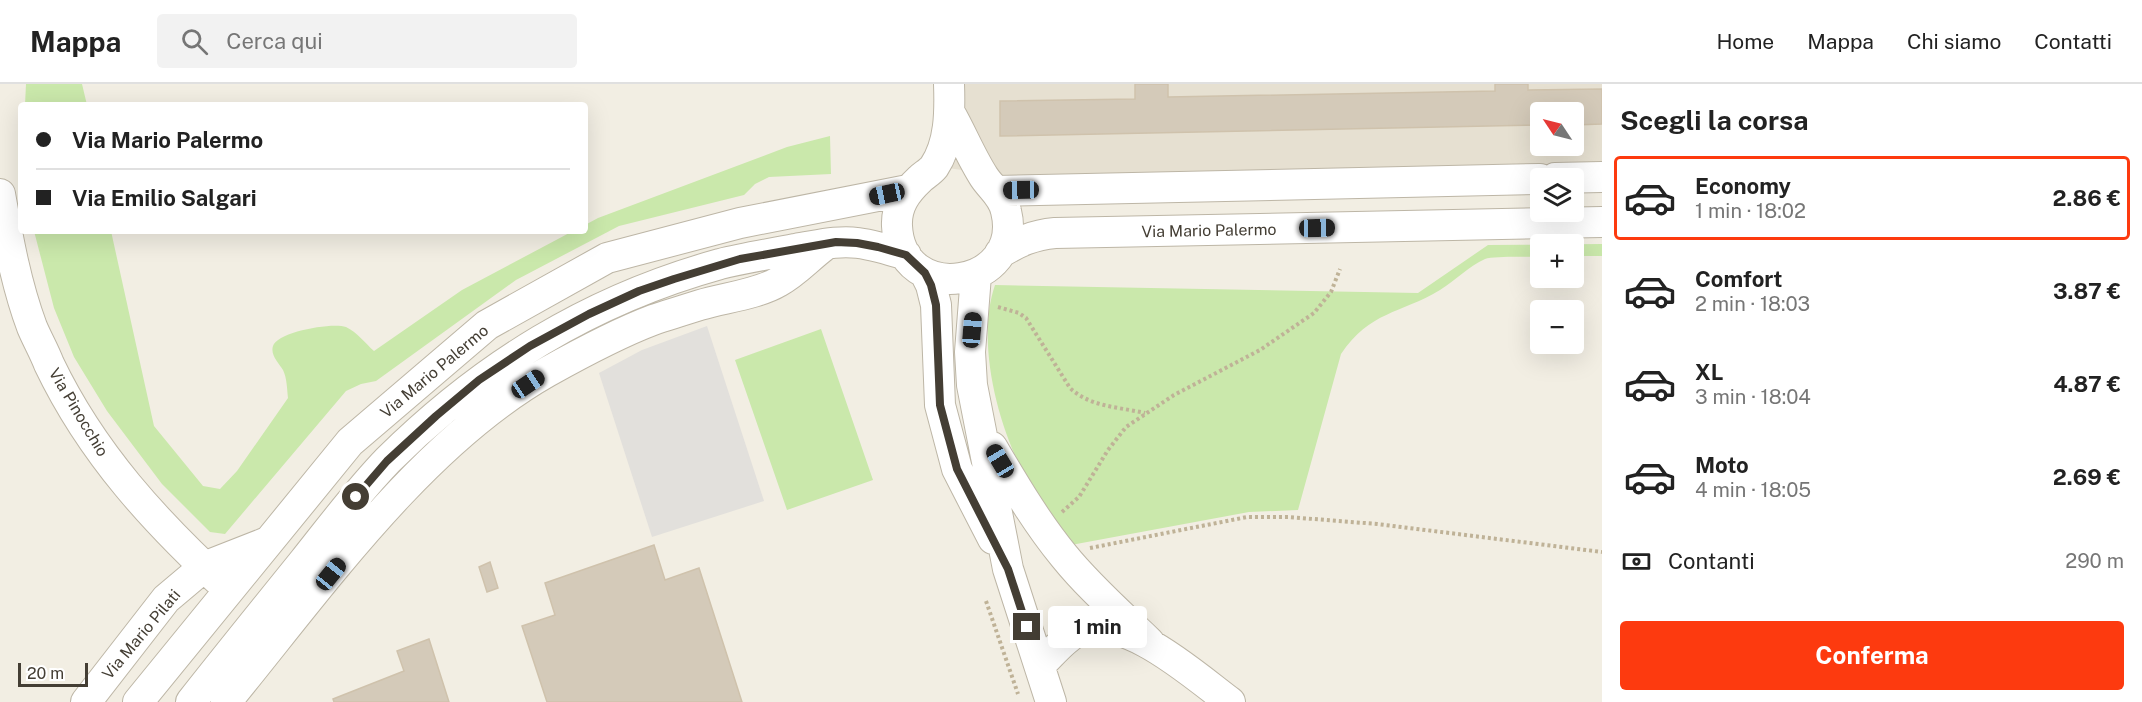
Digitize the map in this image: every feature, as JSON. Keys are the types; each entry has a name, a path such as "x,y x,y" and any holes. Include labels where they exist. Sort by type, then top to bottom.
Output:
{"street":[{"path":"950,98 943,150 933,170 915,184 898,209 898,237 931,285 936,305 940,405 957,469 1008,569"},
{"path":"191,702 340,515 387,461 479,380 530,346 589,314 639,291 691,272 740,259 827,244 857,243 916,264 951,280 976,275 989,266 1000,253 1006,238 1008,222 1005,205 992,185 950,98"},
{"path":"915,184 939,170 957,168 969,171 992,185 1530,179"},
{"path":"1584,177 1602,177"},
{"name":"Via Mario Palermo","path":"138,702 350,442 487,325 607,258 740,223 915,184"},
{"name":"Via Pinocchio","path":"0,194 13,262 32,327 62,389 96,446 142,505 229,590"},
{"name":"Via Mario Palermo","path":"1000,253 1023,239 1055,233 1602,222"},
{"path":"226,702 394,500 446,448 497,406 544,374 596,345 653,320 780,282 827,244"},
{"path":"976,275 970,352 972,385 1008,569 1051,702"},
{"path":"982,431 1028,508 1089,585 1149,642 1230,702"},
{"name":"Via Mario Pilati","path":"86,702 166,599 204,567 268,542"},
{"path":"1040,665 1078,631 1100,628 1120,630 1149,642"}],"path":[{"path":"1041,525 1052,520 1079,498 1126,427 1174,395 1260,350 1314,313 1331,292 1340,269"},
{"path":"974,307 988,305 1019,313 1036,333 1060,374 1078,396 1104,405 1144,413"},
{"path":"1064,556 1095,547 1247,517 1334,519 1602,552"},
{"path":"986,601 1018,694"}],"shaded area":[{"path":"946,84 1602,84 1602,177 1584,177 1584,168 1530,168 1530,179 997,191 969,171 948,168"},
{"path":"707,326 764,501 652,537 599,373 642,350"}],"green space":[{"path":"26,84 82,84 86,102 25,102"},
{"path":"830,136 831,174 769,177 755,184 744,195 619,226 516,280 376,381 361,384 346,391 225,534 210,532 162,484 107,411 74,357 54,308 35,234 112,234 154,426 203,486 220,489 237,471 288,398 284,373 272,349 284,336 318,327 346,327 374,351 462,290 567,234 588,234 588,223 598,218 787,147"},
{"path":"1584,244 1602,244 1602,256 1584,256"},
{"path":"1488,245 1530,245 1530,257 1496,257 1479,262 1440,290 1386,315 1363,329 1341,354 1298,510 1249,512 1071,545 1028,482 1005,429 992,380 988,330 995,285 1418,293"},
{"path":"821,329 873,480 787,510 735,360"}],"building":[{"path":"1135,84 1168,84 1168,97 1495,91 1495,84 1528,84 1528,90 1602,89 1602,124 1584,125 1584,102 1530,102 1530,125 1000,136 1000,101 1135,99"},
{"path":"654,545 665,580 699,568 742,702 547,702 522,626 555,615 545,583"},
{"path":"490,562 498,588 487,592 479,567"},
{"path":"429,639 449,702 334,702 333,699 404,671 397,651"}],"route":[{"path":"356,497 387,461 479,380 530,346 589,314 639,291 691,272 740,259 836,242 878,247 906,255 925,273 931,285 936,305 940,405 957,469 1008,569 1027,627"}]}
